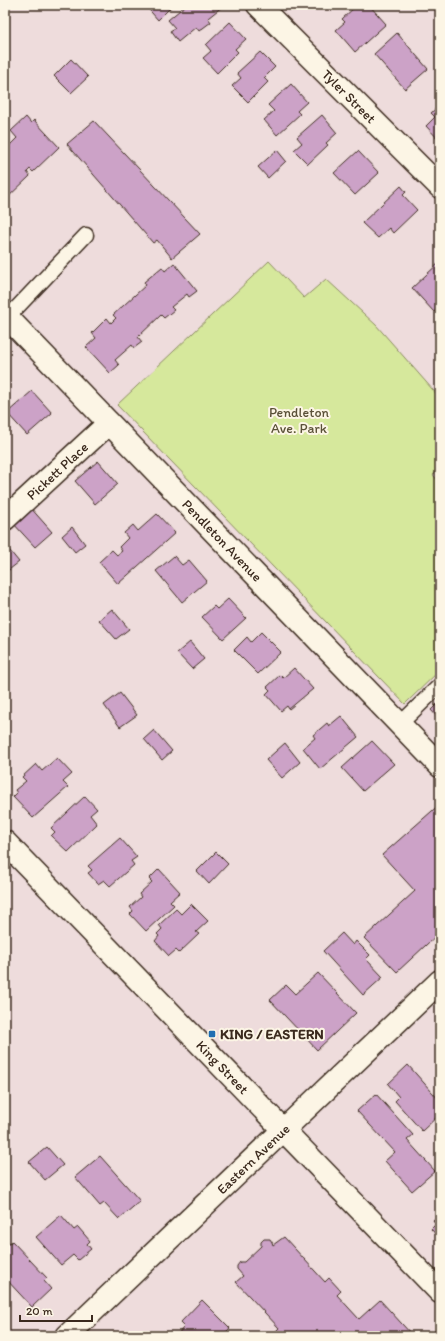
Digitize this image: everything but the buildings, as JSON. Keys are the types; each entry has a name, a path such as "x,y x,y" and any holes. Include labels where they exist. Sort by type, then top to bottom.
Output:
{"street":[{"name":"Tyler Street","path":"258,5 440,187"},
{"name":"Pendleton Avenue","path":"6,316 440,766"},
{"name":"Pickett Place","path":"5,519 109,423"},
{"name":"King Street","path":"5,842 440,1292"},
{"name":"Eastern Avenue","path":"67,1336 440,981"}],"lane":[{"path":"6,316 86,235"},
{"path":"400,724 440,685"}],"green space":[{"name":"Pendleton Ave. Park","path":"269,261 304,298 326,279 376,325 440,398 440,468 433,475 440,483 440,670 405,704 117,405"}],"place":[{"name":"KING / EASTERN","path":"212,1034"}]}
